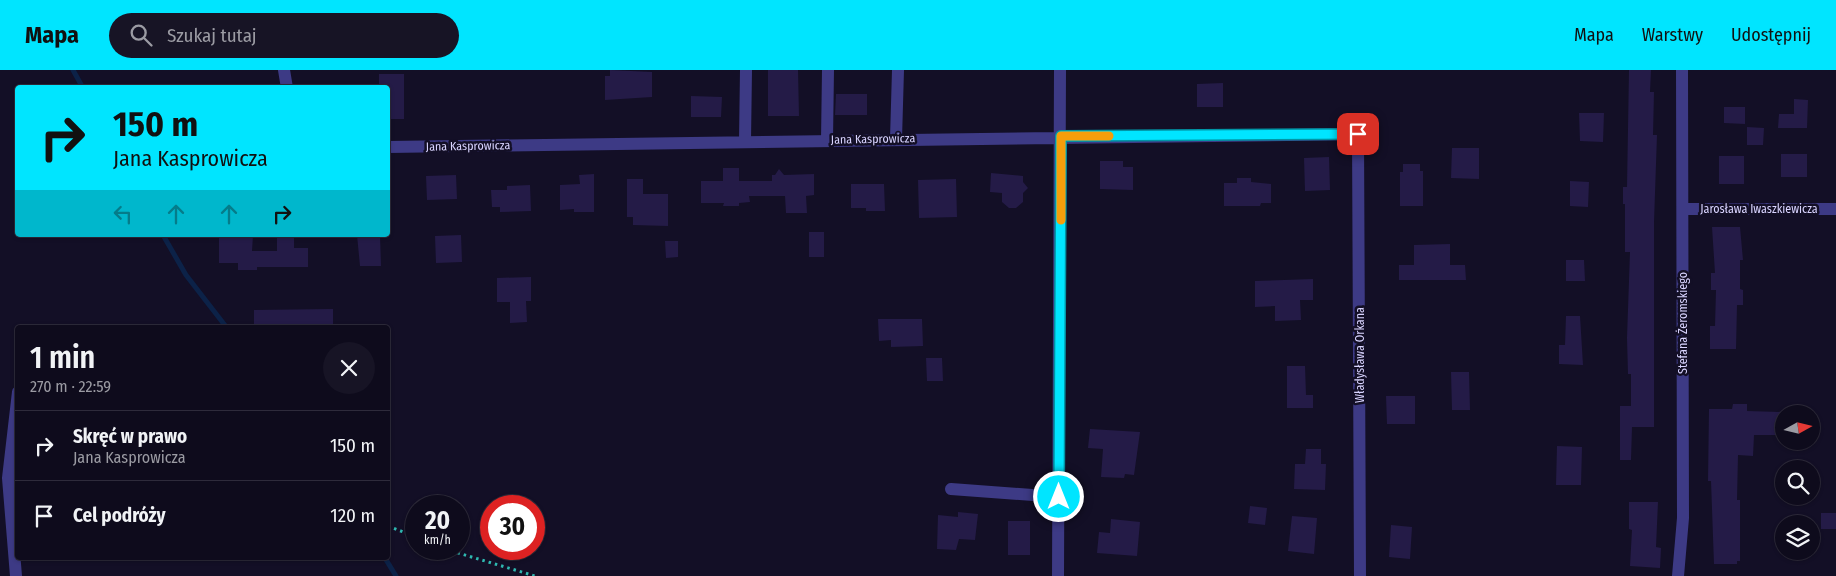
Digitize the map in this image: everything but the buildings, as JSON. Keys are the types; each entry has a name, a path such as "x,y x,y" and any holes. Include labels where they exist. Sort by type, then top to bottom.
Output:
{"street":[{"path":"284,70 286,85"},
{"path":"745,141 746,70"},
{"path":"827,140 828,70"},
{"path":"896,139 898,70"},
{"path":"1058,576 1060,70"},
{"name":"Stefana Żeromskiego","path":"1678,576 1683,518 1682,70"},
{"name":"Jana Kasprowicza","path":"390,147 1061,136 1358,134"},
{"name":"Władysława Orkana","path":"1358,134 1360,576"},
{"name":"Jarosława Iwaszkiewicza","path":"1683,209 1836,209"},
{"path":"15,418 8,478 16,576"},
{"path":"951,489 1059,497"}],"path":[{"path":"390,527 405,533"},
{"path":"470,556 535,576"}],"waterway":[{"path":"73,70 81,85"},
{"path":"164,237 186,275 225,325"},
{"path":"386,560 396,576"}],"slow traffic":[{"path":"1061,220 1061,136 1109,136"}],"route":[{"path":"1059,497 1061,136 1358,134"}]}
